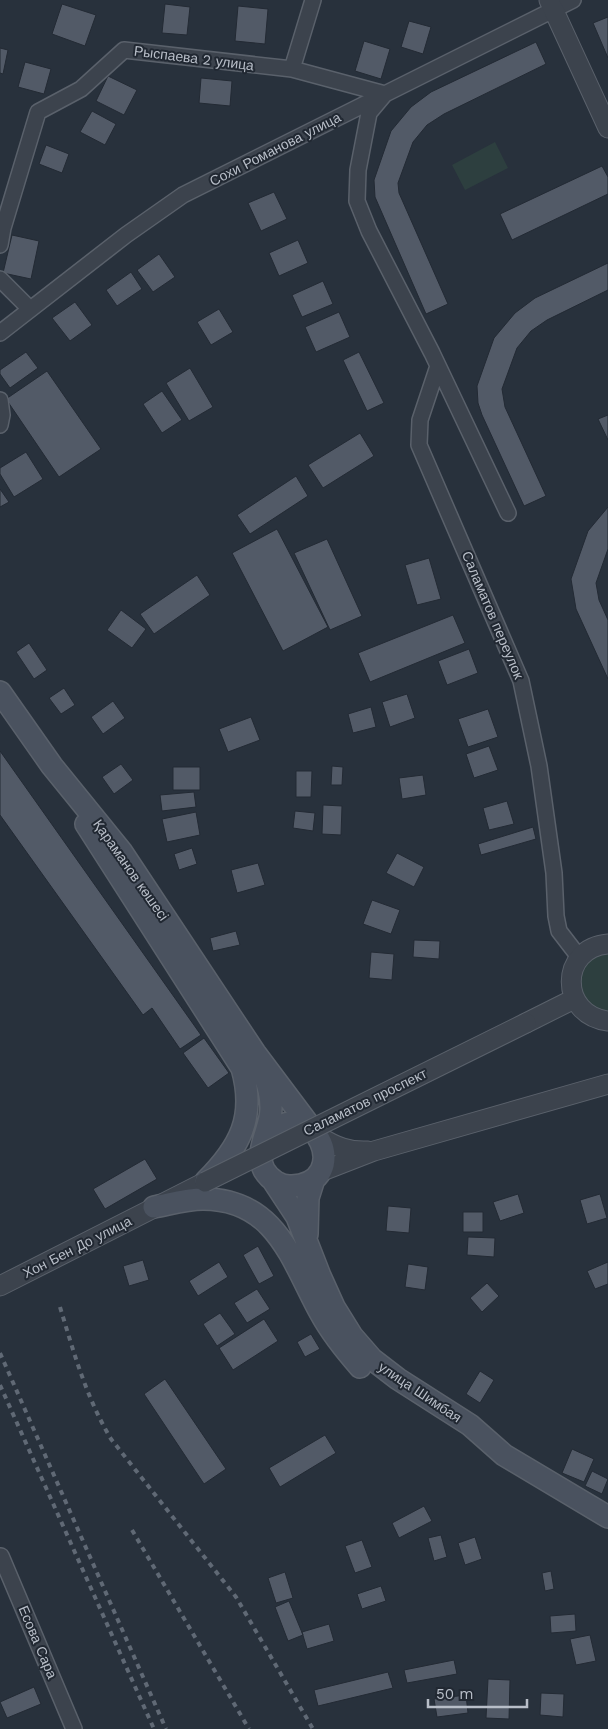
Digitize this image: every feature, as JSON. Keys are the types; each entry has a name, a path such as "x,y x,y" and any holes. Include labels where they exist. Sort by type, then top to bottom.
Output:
{"main road":[{"name":"Қараманов көшесі","path":"0,692 52,766 121,851 255,1054"},
{"path":"52,766 107,860 242,1068 248,1088 248,1107 244,1127 236,1146 224,1163 205,1182"},
{"path":"255,1054 316,1133 324,1154 306,1216 307,1240"},
{"path":"255,1054 267,1082 271,1107 267,1135 260,1155 262,1165 297,1217 307,1240"},
{"path":"267,1135 274,1128 293,1123 316,1133"},
{"path":"274,1182 287,1187 302,1186 317,1176"},
{"path":"154,1207 204,1199 239,1206 257,1214 274,1228 288,1246 340,1345 362,1369 389,1391 462,1438 504,1455 608,1517"},
{"name":"улица Шимбая","path":"307,1240 317,1269 334,1307 352,1336 372,1358 398,1379 470,1425 504,1455"}],"street":[{"path":"292,69 313,0"},
{"name":"Сохи Романова улица","path":"0,333 139,224 182,196 385,94 551,4 573,0"},
{"path":"551,4 608,128"},
{"name":"Рыспаева 2 улица","path":"0,244 2,228 38,112 81,89 124,50 292,69 385,94"},
{"path":"385,94 370,113 364,134 358,170 357,201 369,231 438,366 508,513"},
{"path":"0,279 30,309"},
{"name":"Саламатов переулок","path":"438,366 420,420 419,445 521,680 540,766 554,873 556,916 559,931 579,957"},
{"path":"0,400 2,415 0,426"},
{"path":"608,944 591,948 579,957 572,970 570,984 574,999 584,1012 598,1019 608,1020"},
{"name":"Саламатов проспект","path":"154,1207 574,999"},
{"path":"317,1176 374,1151 608,1084"},
{"path":"316,1133 337,1147 353,1152 374,1151"},
{"name":"Хон Бен До улица","path":"0,1286 154,1207"},
{"name":"Есова Сара","path":"2,1556 74,1729"}],"shaded area":[{"path":"495,142 508,168 465,190 452,165"},
{"path":"608,952 608,1012 596,1009 587,1002 581,994 579,985 586,965"}],"building":[{"path":"62,4 96,15 85,46 52,34"},
{"path":"165,4 190,7 187,35 162,33"},
{"path":"238,6 268,9 265,44 235,41"},
{"path":"608,17 608,58 593,23"},
{"path":"409,21 431,27 423,54 401,47"},
{"path":"364,41 390,49 381,79 355,71"},
{"path":"536,42 546,64 444,114 427,125 413,142 398,183 399,193 448,304 426,314 375,197 374,180 391,131 411,107 431,92"},
{"path":"0,48 8,50 3,74 0,73"},
{"path":"25,62 51,69 44,94 18,87"},
{"path":"108,76 137,90 124,115 96,101"},
{"path":"201,78 232,81 230,106 199,103"},
{"path":"92,111 116,124 105,145 80,132"},
{"path":"46,145 69,154 62,173 39,164"},
{"path":"602,166 608,177 608,194 512,240 500,214"},
{"path":"274,192 287,219 261,231 248,203"},
{"path":"12,235 39,241 31,279 3,273"},
{"path":"298,240 308,263 279,276 269,253"},
{"path":"159,254 175,277 153,292 137,270"},
{"path":"608,263 608,290 547,320 531,331 517,348 502,389 505,407 546,496 524,506 482,415 478,403 477,386 494,338 515,313 535,298"},
{"path":"131,272 142,289 117,306 106,290"},
{"path":"323,281 333,304 302,317 292,295"},
{"path":"75,302 92,325 70,341 52,318"},
{"path":"219,309 233,332 211,345 197,322"},
{"path":"339,312 350,337 316,352 305,327"},
{"path":"26,352 38,368 10,388 0,374 0,370"},
{"path":"359,352 384,403 367,411 343,360"},
{"path":"190,368 213,407 189,421 166,383"},
{"path":"47,371 101,449 59,477 6,399"},
{"path":"162,391 182,420 162,433 143,404"},
{"path":"608,415 608,440 598,419"},
{"path":"360,433 374,456 323,488 308,465"},
{"path":"26,452 43,479 14,497 0,474 0,468"},
{"path":"296,476 308,496 250,534 237,515"},
{"path":"0,489 9,502 0,507"},
{"path":"608,507 608,549 596,583 599,600 608,620 608,679 576,609 571,579 588,531"},
{"path":"277,529 328,627 283,651 232,553"},
{"path":"327,539 362,616 330,630 294,553"},
{"path":"429,558 441,599 417,605 405,565"},
{"path":"197,575 210,595 154,634 140,614"},
{"path":"121,610 146,629 132,648 107,630"},
{"path":"453,615 465,643 370,682 358,653"},
{"path":"29,643 47,670 34,679 16,652"},
{"path":"469,649 478,673 447,685 438,661"},
{"path":"64,688 75,705 61,714 49,698"},
{"path":"407,694 415,718 390,727 382,702"},
{"path":"113,701 125,718 103,734 91,717"},
{"path":"371,707 376,727 353,733 348,714"},
{"path":"488,709 498,737 468,747 458,719"},
{"path":"251,717 260,740 228,752 219,729"},
{"path":"489,746 498,770 474,778 466,754"},
{"path":"0,751 201,1035 180,1049 152,1008 143,1015 0,815"},
{"path":"121,764 133,780 114,794 102,777"},
{"path":"332,766 343,767 342,785 331,785"},
{"path":"173,767 200,767 200,790 173,790"},
{"path":"296,771 312,771 311,797 296,797"},
{"path":"423,775 426,795 402,799 399,778"},
{"path":"194,792 196,807 162,811 160,795"},
{"path":"507,801 514,824 489,830 483,808"},
{"path":"323,805 342,806 341,835 322,834"},
{"path":"295,811 315,813 313,831 293,828"},
{"path":"196,812 200,835 167,842 162,819"},
{"path":"533,827 536,839 481,855 478,844"},
{"path":"192,848 197,864 179,870 174,854"},
{"path":"397,853 424,867 414,887 386,873"},
{"path":"258,863 265,885 237,893 231,870"},
{"path":"372,900 400,910 391,934 363,924"},
{"path":"236,931 240,945 213,951 210,938"},
{"path":"414,940 440,941 439,959 413,957"},
{"path":"371,952 394,954 392,980 369,978"},
{"path":"204,1038 229,1073 208,1088 183,1053"},
{"path":"145,1159 157,1179 105,1209 93,1189"},
{"path":"518,1194 524,1213 500,1221 493,1202"},
{"path":"600,1194 607,1218 587,1224 580,1200"},
{"path":"388,1206 411,1208 409,1233 386,1231"},
{"path":"463,1212 483,1212 483,1232 463,1232"},
{"path":"468,1237 495,1238 494,1257 467,1255"},
{"path":"258,1246 274,1276 259,1284 243,1255"},
{"path":"143,1260 149,1280 129,1286 123,1266"},
{"path":"219,1262 228,1277 198,1296 189,1281"},
{"path":"608,1262 608,1284 595,1289 587,1271"},
{"path":"408,1264 428,1267 425,1290 405,1287"},
{"path":"487,1283 499,1296 482,1312 470,1298"},
{"path":"257,1289 270,1309 247,1323 234,1303"},
{"path":"220,1313 235,1334 217,1346 203,1324"},
{"path":"264,1319 278,1341 233,1370 219,1348"},
{"path":"311,1334 320,1349 305,1357 297,1342"},
{"path":"480,1371 494,1380 480,1403 466,1394"},
{"path":"165,1379 226,1469 204,1484 144,1394"},
{"path":"325,1435 336,1453 280,1487 269,1468"},
{"path":"572,1449 594,1459 584,1482 562,1473"},
{"path":"592,1471 608,1479 602,1494 585,1486"},
{"path":"424,1506 432,1521 399,1538 392,1523"},
{"path":"441,1535 447,1557 434,1561 428,1538"},
{"path":"475,1537 482,1559 465,1565 458,1543"},
{"path":"362,1540 372,1567 355,1573 345,1546"},
{"path":"551,1571 554,1589 545,1591 542,1573"},
{"path":"285,1572 293,1598 276,1603 268,1578"},
{"path":"381,1586 386,1601 362,1609 357,1594"},
{"path":"289,1601 303,1635 288,1641 275,1607"},
{"path":"575,1614 576,1631 551,1633 550,1616"},
{"path":"329,1624 334,1641 307,1649 302,1632"},
{"path":"590,1635 596,1661 576,1665 570,1639"},
{"path":"454,1660 457,1674 407,1683 404,1670"},
{"path":"388,1672 393,1688 318,1706 314,1690"},
{"path":"488,1679 510,1680 509,1719 486,1718"},
{"path":"34,1687 41,1704 7,1718 0,1702"},
{"path":"541,1693 564,1694 563,1717 540,1715"},
{"path":"466,1695 468,1713 437,1717 434,1699"}],"railway":[{"path":"60,1307 94,1407 111,1439 236,1597 313,1729"},
{"path":"0,1353 166,1729"},
{"path":"0,1385 154,1729"},
{"path":"132,1530 249,1729"}]}
